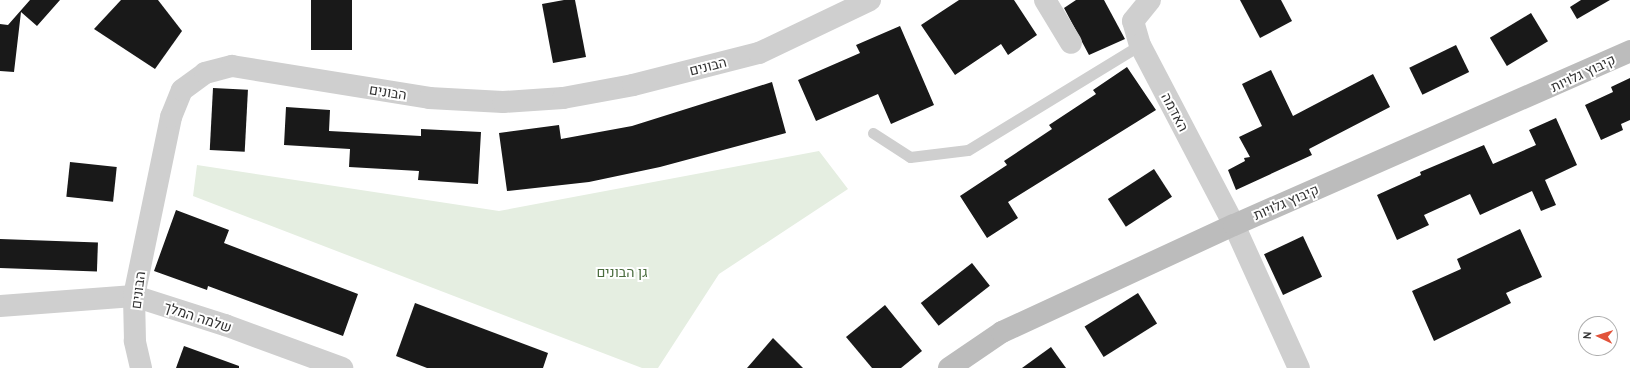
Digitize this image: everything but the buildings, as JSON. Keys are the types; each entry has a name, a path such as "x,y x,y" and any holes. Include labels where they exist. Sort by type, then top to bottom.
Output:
{"street":[{"name":"הבונים","path":"141,368 135,341 134,296 171,117 182,90 205,73 232,66 429,98 503,102 562,98 633,85 760,53 870,0"},
{"path":"1045,0 1071,43"},
{"name":"האדמה","path":"1150,0 1133,22 1140,45 1234,225 1299,368"},
{"name":"קיבוץ גלויות","path":"949,368 1002,332 1234,225 1630,51"},
{"name":"שלמה המלך","path":"0,306 134,296 225,325 342,368"}],"lane":[{"path":"873,133 910,156 968,150 1140,45"}],"green space":[{"name":"גן הבונים","path":"819,151 848,189 719,274 658,368 642,368 193,196 197,165 499,211"}]}
